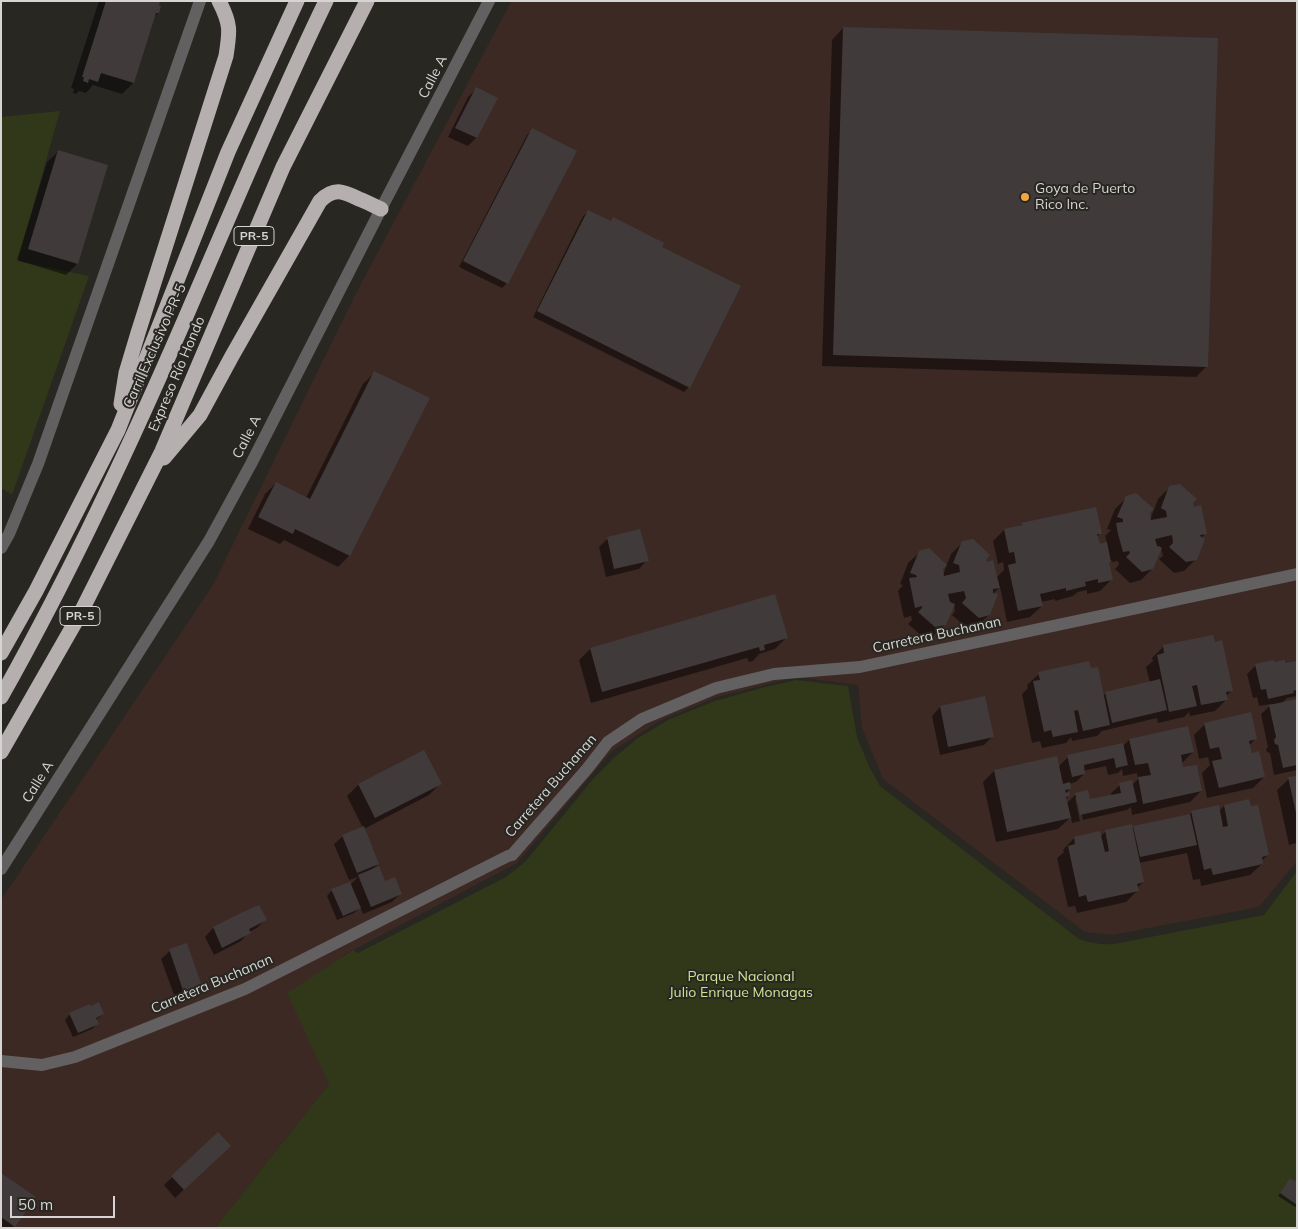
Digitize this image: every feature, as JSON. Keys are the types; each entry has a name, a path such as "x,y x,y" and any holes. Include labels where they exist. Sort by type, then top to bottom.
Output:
{"highway":[{"path":"118,430 126,373 226,56 229,30 227,17 219,1"},
{"path":"1,653 36,591 118,430 228,152 298,1"},
{"name":"Carril Exclusivo PR-5","path":"1,698 52,603 131,441 233,206 326,1"},
{"name":"Expreso Río Hondo","path":"1,752 80,614 162,451 283,167 367,1"},
{"path":"150,475 200,415 320,201 331,193 344,191 381,209"}],"street":[{"path":"1,548 9,534 38,464 200,1"},
{"name":"Calle A","path":"1,869 209,541 251,464 489,1"},
{"name":"Carretera Buchanan","path":"1,1061 42,1065 75,1057 245,989 512,854 608,742 642,719 716,688 774,674 870,665 1297,574"}],"shaded area":[{"path":"1297,1 1297,861 1259,907 1112,935 1085,932 883,779 862,728 858,685 796,677 717,697 659,721 611,752 517,863 344,955 329,1084 215,1228 1,1228 1,900 213,585 355,295 511,2"}],"green space":[{"path":"60,111 18,261 89,276 12,495 1,488 1,117"},
{"name":"Parque Nacional Julio Enrique Monagas","path":"796,680 848,686 857,737 880,786 1079,939 1087,942 1114,944 1264,915 1297,871 1297,1228 215,1228 329,1084 287,993 353,950 358,953 506,877 525,862 593,779 616,756 638,738 670,719 715,701"}],"building":[{"path":"106,1 160,1 159,13 156,13 134,83 101,73 98,82 89,79 88,83 83,81 84,77 82,77"},
{"name":"Goya de Puerto Rico Inc.","path":"843,27 1218,38 1208,367 833,355"},
{"path":"476,87 498,98 477,138 455,128"},
{"path":"532,128 577,151 508,284 463,261"},
{"path":"58,150 108,165 78,264 28,249"},
{"path":"588,210 611,221 613,217 664,243 662,247 741,286 690,388 537,311"},
{"path":"374,371 430,398 350,556 295,529 293,534 258,517 276,482 310,499"},
{"path":"1180,484 1197,499 1193,503 1194,507 1201,505 1207,534 1200,535 1205,539 1197,560 1186,562 1169,547 1173,543 1172,535 1155,539 1157,546 1162,548 1153,569 1142,572 1126,557 1130,553 1129,551 1123,552 1118,534 1116,523 1123,522 1123,519 1117,517 1126,496 1136,493 1154,509 1150,513 1151,520 1167,517 1166,511 1161,508 1169,486"},
{"path":"1096,507 1102,534 1097,534 1100,544 1107,542 1113,580 1098,583 1098,579 1085,582 1086,586 1040,594 1043,606 1018,611 1008,565 1016,563 1014,552 1009,553 1004,529 1022,525 1021,523"},
{"path":"640,529 649,561 614,569 607,537"},
{"path":"973,539 990,555 986,560 987,562 993,560 1000,588 993,589 993,593 998,594 990,615 979,618 962,603 966,598 964,591 948,594 950,602 955,604 946,625 935,627 918,612 922,606 915,608 909,578 917,577 910,573 919,551 929,548 947,565 943,569 944,576 960,572 959,565 953,563 962,541"},
{"path":"775,594 788,638 764,645 765,650 760,651 759,647 602,692 590,648"},
{"path":"1213,635 1215,642 1222,640 1233,691 1226,692 1228,700 1201,705 1197,685 1192,686 1197,706 1169,712 1157,655 1164,653 1163,645"},
{"path":"1274,660 1274,662 1285,660 1285,663 1297,661 1297,690 1293,691 1294,693 1268,699 1266,689 1261,690 1255,664"},
{"path":"1089,661 1091,668 1098,667 1110,725 1083,731 1078,710 1074,711 1078,732 1053,737 1051,730 1044,732 1033,681 1040,680 1038,672"},
{"path":"1160,679 1167,710 1112,723 1105,692"},
{"path":"985,696 994,737 948,747 940,706"},
{"path":"1297,699 1297,765 1283,768 1278,745 1275,744 1274,740 1276,737 1269,705"},
{"path":"1251,712 1257,739 1249,741 1252,753 1259,751 1265,777 1219,788 1212,761 1222,759 1219,747 1210,749 1204,723"},
{"path":"1188,726 1194,752 1181,755 1183,767 1197,765 1202,791 1143,804 1138,777 1151,775 1148,763 1135,765 1129,739"},
{"path":"1123,743 1128,765 1116,768 1114,758 1084,765 1085,774 1072,777 1067,755"},
{"path":"424,750 442,784 375,818 358,784"},
{"path":"1057,756 1063,784 1070,782 1071,789 1065,790 1066,793 1069,792 1070,796 1066,797 1071,818 1007,832 994,770"},
{"path":"1297,776 1297,813 1296,813 1288,777"},
{"path":"1132,780 1137,802 1080,815 1075,793 1088,790 1090,799 1121,793 1119,783"},
{"path":"1249,799 1251,806 1258,805 1269,855 1262,857 1263,864 1213,875 1211,868 1204,870 1191,811 1219,805 1223,827 1228,826 1224,805"},
{"path":"1190,814 1197,845 1140,857 1133,826"},
{"path":"1132,824 1144,882 1137,884 1139,891 1088,902 1086,895 1079,897 1068,846 1075,844 1074,837 1100,831 1105,852 1109,851 1105,830"},
{"path":"364,826 379,864 357,873 342,835"},
{"path":"379,866 385,881 395,877 402,894 371,907 358,875"},
{"path":"350,882 361,908 343,916 331,889"},
{"path":"259,905 267,920 249,929 251,933 222,948 213,927"},
{"path":"187,943 203,989 185,996 169,949"},
{"path":"99,1002 104,1014 96,1018 99,1024 78,1033 69,1013"},
{"path":"218,1132 231,1146 184,1190 171,1176"},
{"path":"1,1173 36,1197 15,1227 1,1217"},
{"path":"1290,1178 1297,1182 1297,1205 1280,1193"}],"place":[{"name":"Goya de Puerto Rico Inc.","path":"1025,197"}]}
